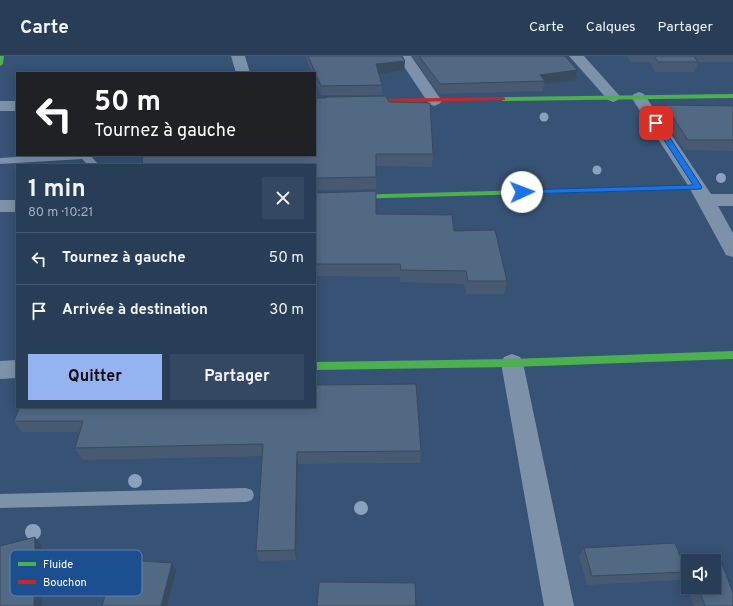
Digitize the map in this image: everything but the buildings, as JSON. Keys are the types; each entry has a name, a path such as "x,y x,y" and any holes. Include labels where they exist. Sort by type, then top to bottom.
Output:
{"street":[{"path":"0,64 1,56"},
{"path":"238,56 243,72"},
{"path":"404,56 434,101"},
{"path":"576,56 613,97"},
{"path":"316,102 733,96"},
{"path":"639,97 702,194 733,250"},
{"path":"0,106 16,106"},
{"path":"316,198 702,194 733,200"},
{"path":"0,206 16,206"},
{"path":"316,366 512,363 733,355"},
{"path":"512,363 559,606"},
{"path":"0,370 16,369"}],"lane":[{"path":"0,161 69,156"},
{"path":"84,156 93,164"},
{"path":"0,501 246,495"}],"traffic: fast":[{"path":"0,64 1,56"},
{"path":"503,99 733,96"},
{"path":"316,198 698,187"},
{"path":"316,366 512,363 733,355"}],"traffic: jam":[{"path":"316,102 503,99"}],"route":[{"path":"522,192 698,187 656,123"}]}
